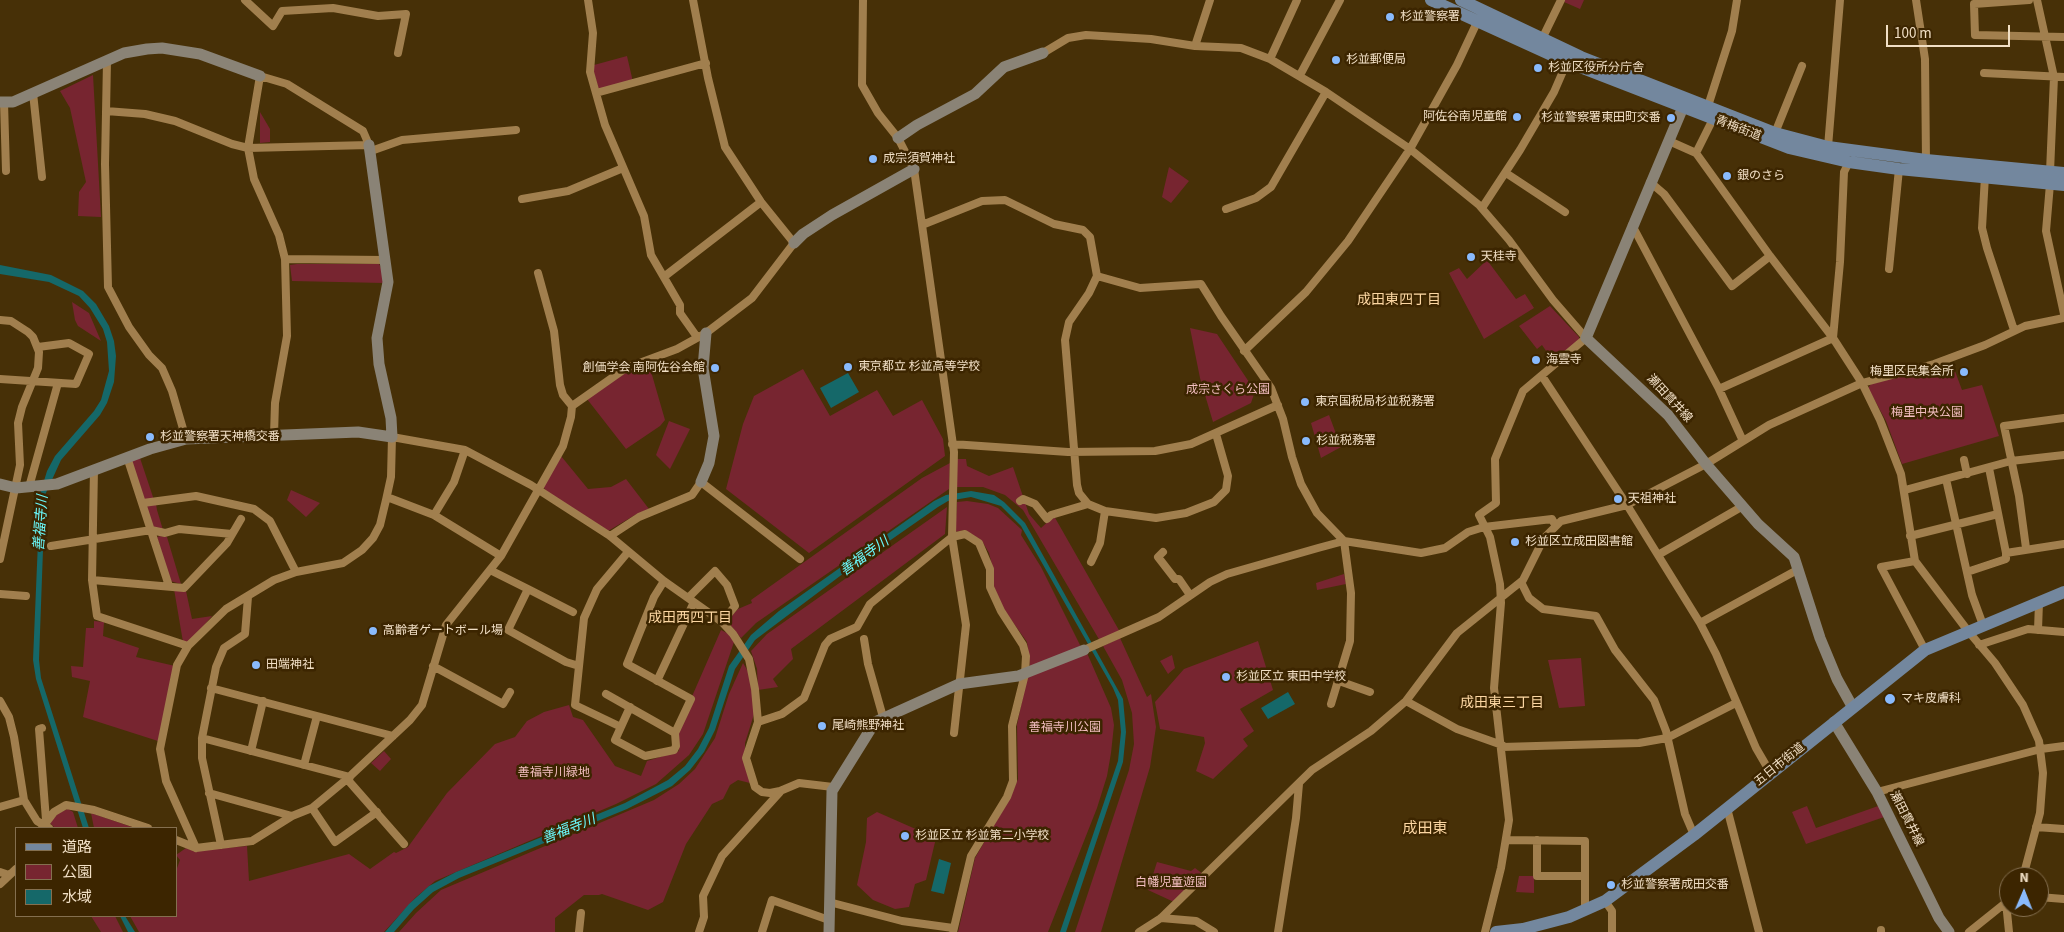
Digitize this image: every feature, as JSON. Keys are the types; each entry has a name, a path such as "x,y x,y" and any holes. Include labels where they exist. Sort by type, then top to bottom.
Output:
{"main road":[{"name":"青梅街道","path":"1431,0 1478,14 1542,39 1684,103 1712,119 1789,148 1849,162 1899,169 1926,166 2050,178 2064,185"},
{"name":"青梅街道","path":"1460,0 1478,14 1567,62 1684,103 1708,106 1775,133 1828,147 1985,176 2050,178 2064,173"},
{"name":"五日市街道","path":"1496,932 1523,930 1569,917 1606,901 1694,835 1924,650 2064,592"}],"street":[{"path":"245,0 273,26 282,11 333,4 378,16 406,14 398,53"},
{"path":"588,0 593,33 590,72 605,125 644,216 651,255 680,305 680,313 701,335 703,368 714,436 709,463 701,482 692,495 684,500 639,517 610,536"},
{"path":"693,0 726,147 761,202 794,243"},
{"path":"863,0 862,85 878,113 898,138 914,169 952,444 952,537 966,625 954,733"},
{"path":"1195,46 1210,0"},
{"path":"1270,59 1297,0"},
{"path":"1300,75 1340,0"},
{"path":"1542,39 1561,0"},
{"path":"1708,106 1732,31 1737,0"},
{"path":"1828,147 1840,0"},
{"path":"1916,0 1925,59 1926,166"},
{"path":"2029,0 1974,4 1975,35 2064,37"},
{"path":"2037,0 2054,77 2046,231 2064,314"},
{"path":"1244,350 1306,292 1328,268 1410,149 1457,64 1478,14"},
{"path":"898,138 917,125 975,94 1004,67 1043,53 1068,38 1086,35 1151,39 1195,46 1240,48 1270,59 1326,92 1410,149 1482,208 1509,240 1553,300 1586,338"},
{"path":"6,171 2,102 13,102 33,94 124,53 162,48 214,58 260,76 287,84 344,117 363,131 370,148 388,282 377,338 379,364 391,418 391,476 387,497 380,524 373,538 362,550 343,562 296,572 274,580 226,609 188,646 177,665 160,748 166,781 196,848"},
{"path":"107,61 105,164 108,287 129,327 149,355 162,368 172,391 186,439"},
{"path":"1482,208 1506,173 1554,92 1567,62"},
{"path":"596,93 706,63"},
{"path":"1775,133 1802,66"},
{"path":"1984,73 2064,77"},
{"path":"260,76 248,148 254,179 279,234 285,260 287,336 275,403 274,434"},
{"path":"1226,210 1256,198 1271,187 1326,92"},
{"path":"33,94 42,177"},
{"path":"1485,932 1509,820 1502,746 1496,724 1494,688 1501,598 1495,555 1490,537 1479,515 1496,503 1498,499 1495,459 1523,391 1586,338 1684,103"},
{"path":"106,111 135,113 175,121 248,148 370,148 402,140 516,130"},
{"path":"1696,153 1712,119"},
{"path":"1669,142 1696,153 1770,256 1833,338 1862,383 1884,429 1901,474 1915,561 2016,692 2039,740 2041,749 2043,792 2026,867"},
{"path":"1833,338 1840,262 1844,172 1849,162"},
{"path":"522,199 568,191 623,168"},
{"path":"178,841 196,848 252,841 292,816 312,808 348,778 393,736 422,705 446,625 501,556 563,446 572,406 626,368 678,349 701,335 752,298 803,234 832,215 914,169"},
{"path":"1889,269 1899,169"},
{"path":"1506,173 1565,212"},
{"path":"1985,176 1982,228 2014,330"},
{"path":"1650,182 1664,194 1732,286 1770,256"},
{"path":"922,225 982,201 1005,200 1054,224 1083,230 1090,238 1097,276 1089,293 1076,310 1066,332 1076,485 1079,493 1088,504 1105,511 1156,518 1186,513 1214,502 1224,493 1228,476 1216,434"},
{"path":"664,276 761,202"},
{"path":"1632,225 1719,389 1742,441"},
{"path":"285,260 384,260"},
{"path":"538,274 554,331 560,385 563,394 572,406"},
{"path":"1097,276 1140,288 1168,288 1201,284 1271,388 1278,405 1301,484 1317,513 1344,542 1351,593 1352,620 1349,648 1331,704"},
{"path":"1139,932 1161,918 1314,769 1371,731 1406,701 1457,633 1521,582 1537,550 1560,521 1627,505 1706,464 1742,441 1796,412 1862,383 1934,364 1985,345 2014,330 2064,318"},
{"path":"0,320 11,321 28,332 38,347 38,368 22,407 18,424 20,465 0,559"},
{"name":"瀬田貫井線","path":"1586,338 1668,415 1706,464 1758,524 1794,557 1820,638 1852,706"},
{"path":"1719,389 1833,338"},
{"path":"0,379 76,384 89,354 69,343 38,347"},
{"path":"1542,376 1627,505 1700,623 1770,772"},
{"path":"31,487 58,383"},
{"path":"952,444 1075,452 1155,451 1191,444 1278,405"},
{"path":"2026,548 2012,461 2004,426 2064,418"},
{"path":"0,484 14,487 56,484 127,457 186,439 358,432 465,450 538,490 610,536 664,581 722,622 739,642 747,656 755,689 758,722 746,758 750,776 755,787 762,792 780,791 799,783 833,787"},
{"path":"434,515 454,482 465,450"},
{"path":"1904,490 2012,461 2064,455"},
{"path":"127,457 169,586"},
{"path":"1964,460 1967,474"},
{"path":"1967,572 2006,559 1989,468"},
{"path":"94,470 92,580 98,616 188,646"},
{"path":"1946,479 1972,595 1983,625"},
{"path":"701,482 800,559"},
{"path":"142,503 196,496 254,509 270,521 296,572"},
{"path":"387,497 434,515 501,556"},
{"path":"1020,501 1023,499 1035,504 1047,519 1051,515 1088,504"},
{"path":"1658,554 1743,506"},
{"path":"1092,562 1100,543 1105,511"},
{"path":"1910,536 1998,514"},
{"path":"92,580 184,588 227,543 241,519"},
{"path":"829,932 833,787 875,722 883,717 959,684 1025,674 1101,644 1159,617 1190,595 1227,574 1344,542 1421,553 1445,548 1468,532 1484,527 1552,519 1555,526"},
{"path":"51,546 151,530 165,533 179,529 232,534"},
{"path":"758,722 782,714 804,698 825,645 830,639 857,626 870,604 952,537 965,534 979,542 990,569 990,587 1001,611 1023,645 1026,656 1025,674 1012,726 1013,780 1007,797 971,856 953,930 902,921 829,902"},
{"path":"2006,553 2026,548 2064,544"},
{"path":"621,727 575,705 584,618 597,589 628,552"},
{"path":"1163,552 1158,557 1175,579 1179,579 1190,595"},
{"path":"1915,561 1881,567 1924,650"},
{"path":"1700,623 1799,569"},
{"path":"490,570 573,612"},
{"path":"657,681 691,600 715,571 727,585 734,606 722,622"},
{"path":"630,707 615,740 646,756 674,750 676,746 675,733 691,699 627,664 654,596 664,581"},
{"path":"1521,582 1529,598 1543,609 1596,616 1615,650 1654,700 1667,738 1685,814 1694,835"},
{"path":"528,589 508,630 566,662 580,666"},
{"path":"0,594 26,596"},
{"path":"221,845 202,758 202,738 211,688 221,653 245,634 248,597"},
{"path":"2038,630 2039,602"},
{"path":"1979,645 2028,630 2064,632"},
{"path":"864,639 868,664 883,717"},
{"path":"434,666 503,704 510,692"},
{"path":"1339,680 1370,692"},
{"path":"211,688 393,736"},
{"path":"606,694 675,733"},
{"path":"0,700 9,717 14,737 24,800 37,821 45,826"},
{"path":"251,751 263,701"},
{"path":"1406,701 1457,729 1502,746 1639,743 1667,738 1736,703"},
{"path":"304,765 317,716"},
{"name":"瀬田貫井線","path":"1834,722 1877,792 1939,918 1949,932"},
{"path":"42,728 39,729 45,826"},
{"path":"202,738 348,778 404,844"},
{"path":"1877,792 2041,749 2064,746"},
{"path":"1278,932 1296,818 1299,784"},
{"path":"699,932 704,917 703,896 722,856 780,791"},
{"path":"209,793 292,816"},
{"path":"0,807 24,800"},
{"path":"45,826 60,808 70,806 116,816 145,827"},
{"path":"312,808 335,842 377,812"},
{"path":"1727,808 1758,932"},
{"path":"2036,827 2064,829"},
{"path":"1506,840 1585,840 1585,910"},
{"path":"1537,840 1537,876 1585,876"},
{"path":"0,884 15,870"},
{"path":"0,872 9,876"},
{"path":"2049,898 2064,899"},
{"path":"762,932 772,900 829,920"},
{"path":"1606,901 1612,911 1612,932"},
{"path":"1969,932 1999,908"},
{"path":"579,932 581,913"},
{"path":"2009,917 2009,932"},
{"path":"1161,918 1196,921 1214,932"}],"green space":[{"path":"1565,0 1584,0 1580,9 1564,2"},
{"path":"627,56 633,82 599,90 594,73 594,65"},
{"path":"93,75 101,217 78,216 79,192 86,182 70,108 60,91"},
{"path":"260,112 270,129 270,142 260,143"},
{"path":"1169,167 1189,181 1171,203 1162,197"},
{"path":"1487,260 1516,299 1525,294 1534,308 1484,339 1449,273 1459,268 1467,279"},
{"path":"379,264 384,273 384,283 292,281 290,265"},
{"path":"72,302 89,313 101,341 78,326"},
{"path":"1550,306 1579,337 1579,341 1553,361 1542,345 1537,349 1519,326"},
{"name":"成宗さくら公園","path":"1190,328 1217,334 1255,391 1251,403 1213,422 1200,378"},
{"path":"648,361 665,420 660,426 626,449 587,399 627,370"},
{"name":"梅里中央公園","path":"1952,363 1962,390 1982,385 1999,436 1902,464 1886,421 1868,388 1871,384"},
{"path":"803,369 830,416 877,390 893,416 922,400 943,439 945,456 809,553 726,489 743,424 754,396"},
{"path":"1329,415 1341,447 1321,458 1311,423"},
{"path":"669,421 690,429 670,469 656,455"},
{"path":"561,456 588,489 611,487 626,479 649,509 608,531 546,491 543,486"},
{"path":"140,458 154,500 146,501 142,497 131,461"},
{"path":"957,459 966,459 967,466 989,476 1013,467 1029,514 1041,528 1054,516 1120,632 1100,641 1023,510 1005,495 983,487 957,487"},
{"path":"950,463 949,489 756,623 741,638 727,621 738,609 752,603 751,600 922,478"},
{"path":"291,490 320,503 306,517 287,500"},
{"path":"967,501 988,504 998,508 1022,530 1021,535 1041,567 1081,647 1030,667 1027,642 1004,610 994,587 993,569 989,553 982,541 965,530 955,532 957,502"},
{"path":"156,504 163,530 153,528 146,508 148,505"},
{"path":"947,507 945,534 791,649 793,659 773,679 778,687 758,690 757,669 751,651 767,634"},
{"path":"157,537 167,537 181,584 170,581"},
{"path":"1344,574 1346,584 1317,590 1316,583"},
{"path":"174,589 186,591 192,619 212,616 189,643 183,642"},
{"path":"94,621 104,622 103,636 139,648 136,657 175,666 158,741 83,717 90,681 72,677 71,666 83,667 86,628 94,628"},
{"name":"善福寺川緑地","path":"721,630 729,634 734,642 703,734 689,755 656,784 616,804 435,881 415,898 384,932 139,932 131,917 178,917 178,866 180,860 178,854 186,848 194,851 247,846 249,881 349,854 370,869 394,852 396,853 408,847 447,793 495,744 515,737 527,721 544,712 569,705 573,717 583,720 615,766 641,776 647,761 679,751 676,733"},
{"name":"善福寺川公園","path":"1120,638 1147,697 1151,694 1156,727 1150,767 1101,932 1075,932 1129,770 1134,744 1132,713 1122,680 1103,646"},
{"path":"1258,641 1273,690 1240,709 1254,731 1243,739 1248,746 1213,779 1196,771 1205,743 1204,737 1160,729 1155,702 1184,669"},
{"name":"善福寺川公園","path":"1087,653 1111,708 1114,725 1111,753 1107,776 1097,808 1048,932 958,932 975,858 1011,796 1018,779 1017,725 1027,676"},
{"path":"1172,655 1175,668 1168,674 1160,661"},
{"path":"1581,658 1585,706 1559,708 1548,660"},
{"path":"743,663 749,673 755,711 745,743 745,757 750,783 738,780 730,785 723,799 712,804 686,844 663,902 648,910 602,894 584,895 555,918 555,932 399,932 441,890 654,800 679,784 695,769 715,738 729,694"},
{"path":"384,751 391,759 380,771 371,763"},
{"path":"1881,805 1887,816 1806,844 1792,812 1807,806 1816,828"},
{"path":"68,809 73,812 78,827 54,827 50,823 58,813"},
{"path":"877,812 936,838 926,880 915,884 909,907 895,909 873,900 857,885 866,842 867,818"},
{"path":"91,813 132,827 94,827"},
{"name":"白幡児童遊園","path":"1157,862 1191,871 1195,868 1203,874 1174,902 1148,890"},
{"path":"1519,876 1534,876 1534,893 1516,892"},
{"path":"92,917 116,917 123,932 101,932"}],"water":[{"name":"善福寺川","path":"0,265 51,275 83,291 96,304 109,326 114,341 116,356 114,382 107,403 100,415 61,460 45,495 39,660 41,678 89,827 83,827 36,679 33,660 40,494 47,471 55,456 94,411 101,400 109,371 107,342 103,329 90,308 79,296 49,282 0,274"},
{"path":"848,373 859,392 831,408 820,388"},
{"name":"善福寺川","path":"971,491 994,495 1004,502 1025,523 1123,699 1126,732 1123,762 1066,932 1060,932 1118,761 1121,732 1118,700 1021,526 1001,506 971,497 948,501 938,507 852,567 755,640 735,669 715,730 704,752 690,770 672,786 627,809 459,878 433,892 414,909 394,932 385,932 409,904 429,886 456,872 625,803 668,780 685,766 698,749 709,728 729,666 751,635 779,611 934,501 946,495"},
{"path":"1288,692 1295,704 1268,719 1261,708"},
{"path":"939,859 951,863 944,894 931,891"},
{"path":"120,917 126,917 135,932 128,932"}],"place":[{"name":"杉並警察署","path":"1390,17"},
{"name":"杉並郵便局","path":"1336,60"},
{"name":"杉並区役所分庁舎","path":"1538,68"},
{"name":"阿佐谷南児童館","path":"1517,117"},
{"name":"杉並警察署東田町交番","path":"1671,118"},
{"name":"成宗須賀神社","path":"873,159"},
{"name":"銀のさら","path":"1727,176"},
{"name":"天桂寺","path":"1471,257"},
{"name":"海雲寺","path":"1536,360"},
{"name":"東京都立 杉並高等学校","path":"848,367"},
{"name":"創価学会 南阿佐谷会館","path":"715,368"},
{"name":"梅里区民集会所","path":"1964,372"},
{"name":"東京国税局杉並税務署","path":"1305,402"},
{"name":"杉並警察署天神橋交番","path":"150,437"},
{"name":"杉並税務署","path":"1306,441"},
{"name":"天祖神社","path":"1618,499"},
{"name":"杉並区立成田図書館","path":"1515,542"},
{"name":"高齢者ゲートボール場","path":"373,631"},
{"name":"田端神社","path":"256,665"},
{"name":"杉並区立 東田中学校","path":"1226,677"},
{"name":"マキ皮膚科","path":"1890,699"},
{"name":"尾崎熊野神社","path":"822,726"},
{"name":"杉並区立 杉並第二小学校","path":"905,836"},
{"name":"杉並警察署成田交番","path":"1611,885"}],"district":[{"name":"成田東四丁目","path":"1399,301"},
{"name":"成田西四丁目","path":"690,619"},
{"name":"成田東三丁目","path":"1502,704"},
{"name":"成田東","path":"1425,830"}]}
